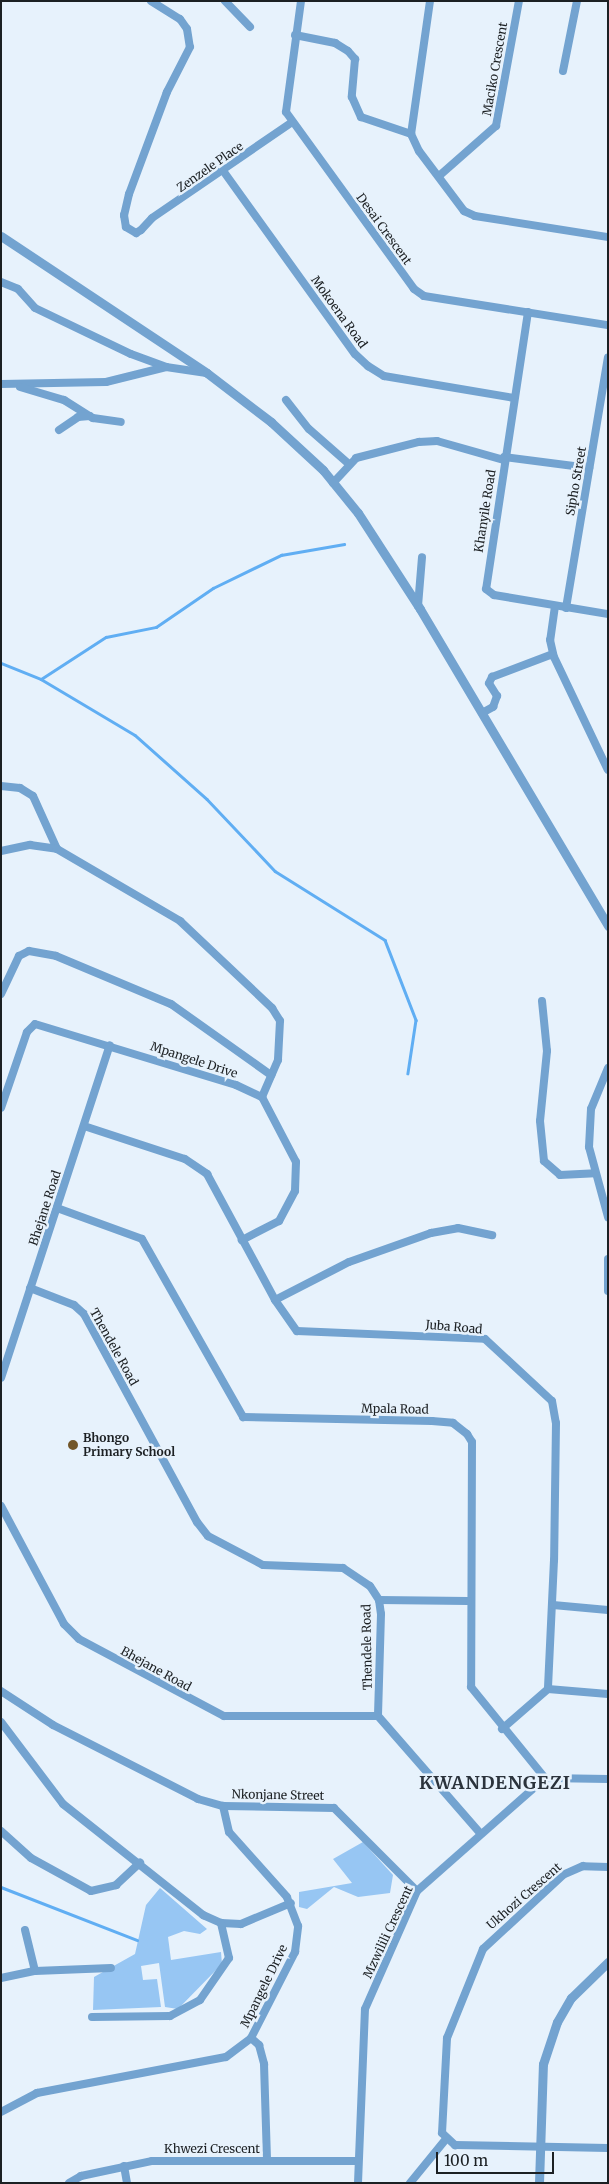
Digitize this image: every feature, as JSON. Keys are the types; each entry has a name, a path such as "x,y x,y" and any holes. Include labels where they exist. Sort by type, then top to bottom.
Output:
{"street":[{"name":"Zenzele Place","path":"151,1 180,19 187,28 190,47 167,92 128,194 124,215 126,227 136,233 141,230 152,218 224,172 292,122"},
{"path":"225,1 250,28"},
{"name":"Desai Crescent","path":"301,1 285,105 292,122 418,293 608,324"},
{"path":"411,134 430,1"},
{"name":"Maciko Crescent","path":"439,176 496,126 519,1"},
{"path":"563,71 576,1"},
{"path":"295,35 335,43 348,51 355,59 352,97 361,117 411,134 464,210 475,216 608,237"},
{"name":"Mokoena Road","path":"224,172 355,354 368,366 384,376 514,398"},
{"path":"1,236 207,374 271,422 333,483 358,513 418,606 608,926"},
{"path":"1,282 18,289 35,308 58,320 166,367 207,374"},
{"name":"Khanyile Road","path":"528,312 504,458 486,589 494,595 608,614"},
{"name":"Sipho Street","path":"566,608 608,358"},
{"path":"15,386 114,381 166,367"},
{"path":"1,384 15,386 64,400 90,416"},
{"path":"286,400 310,429 349,464"},
{"path":"59,430 78,417 90,416 121,422"},
{"path":"333,483 356,458 428,441 504,458 589,468"},
{"path":"418,606 422,558"},
{"path":"555,606 550,631 553,654 608,770"},
{"path":"482,713 492,707 497,696 489,683 492,677 553,654"},
{"path":"1,786 20,788 33,796 57,849"},
{"path":"1,851 30,845 57,849 180,921 272,1008 282,1034 271,1075 262,1097 296,1162 294,1191 279,1221 242,1240"},
{"path":"1,994 19,956 29,951 56,956 171,1004 271,1075"},
{"path":"542,1001 547,1050 540,1113 544,1161 560,1175 595,1173"},
{"name":"Mpangele Drive","path":"1,1108 26,1032 35,1024 110,1045 262,1097"},
{"name":"Bhejane Road","path":"1,1378 110,1045"},
{"path":"608,1068 591,1109 589,1147 608,1217"},
{"name":"Juba Road","path":"84,1126 197,1164 208,1174 290,1326 306,1334 485,1339 545,1392 552,1401 556,1423 553,1606 548,1689"},
{"name":"Mpala Road","path":"57,1208 142,1239 243,1417 432,1421 453,1423 462,1428 472,1442 468,1601 471,1687 502,1728 545,1778"},
{"path":"275,1300 357,1259 430,1233 458,1228 492,1235"},
{"path":"608,1258 608,1291"},
{"name":"Thendele Road","path":"30,1288 74,1306 84,1314 197,1522 208,1536 263,1565 343,1568 358,1575 379,1600 378,1716"},
{"name":"Bhejane Road","path":"1,1506 64,1624 88,1644 224,1716 378,1716"},
{"path":"379,1600 468,1601"},
{"path":"553,1606 608,1610"},
{"path":"502,1728 548,1689 608,1694"},
{"path":"1,1691 53,1725 181,1793 223,1806"},
{"path":"378,1716 480,1833"},
{"path":"1,1722 63,1804 203,1914 221,1923 241,1924 291,1903"},
{"path":"545,1778 608,1779"},
{"name":"Mzwilili Crescent","path":"358,2183 365,2009 417,1891 480,1833 545,1778"},
{"name":"Mpangele Drive","path":"1,2112 37,2092 226,2057 251,2038 296,1952 298,1926 291,1903 229,1832 223,1806"},
{"name":"Nkonjane Street","path":"223,1806 334,1808 417,1891"},
{"path":"1,1831 31,1858 91,1891 116,1885 140,1863"},
{"name":"Ukhozi Crescent","path":"446,2140 442,2132 447,2038 484,1949 563,1875 583,1866 608,1867"},
{"path":"92,2018 170,2016 200,2000 226,1967 229,1952 221,1923"},
{"path":"25,1930 35,1971"},
{"path":"539,2183 543,2064 557,2022 579,1987 608,1962"},
{"path":"1,1978 35,1971 111,1968"},
{"path":"251,2038 259,2046 264,2064 267,2160"},
{"path":"410,2183 446,2140 455,2145 540,2144 608,2148"},
{"name":"Khwezi Crescent","path":"69,2183 124,2166 152,2161 267,2160 358,2162"},
{"path":"124,2166 127,2183"}],"shaded area":[{"path":"363,1842 393,1875 390,1893 358,1897 334,1887 307,1909 299,1907 299,1892 352,1883 333,1859"},
{"path":"160,1888 207,1929 200,1934 184,1931 168,1937 171,1960 221,1952 222,1964 178,2009 165,2007 159,1963 141,1966 143,1980 157,1979 161,2007 93,2010 94,1977 135,1954 146,1905"}],"waterway":[{"path":"41,679 106,637 156,627 213,588 281,555 344,544"},
{"path":"1,663 41,679 135,735 207,799 275,871 385,940 416,1020 408,1073"},
{"path":"1,1887 137,1940"}],"place":[{"name":"Bhongo Primary School","path":"73,1445"}],"district":[{"name":"KWANDENGEZI","path":"495,1783"}]}
